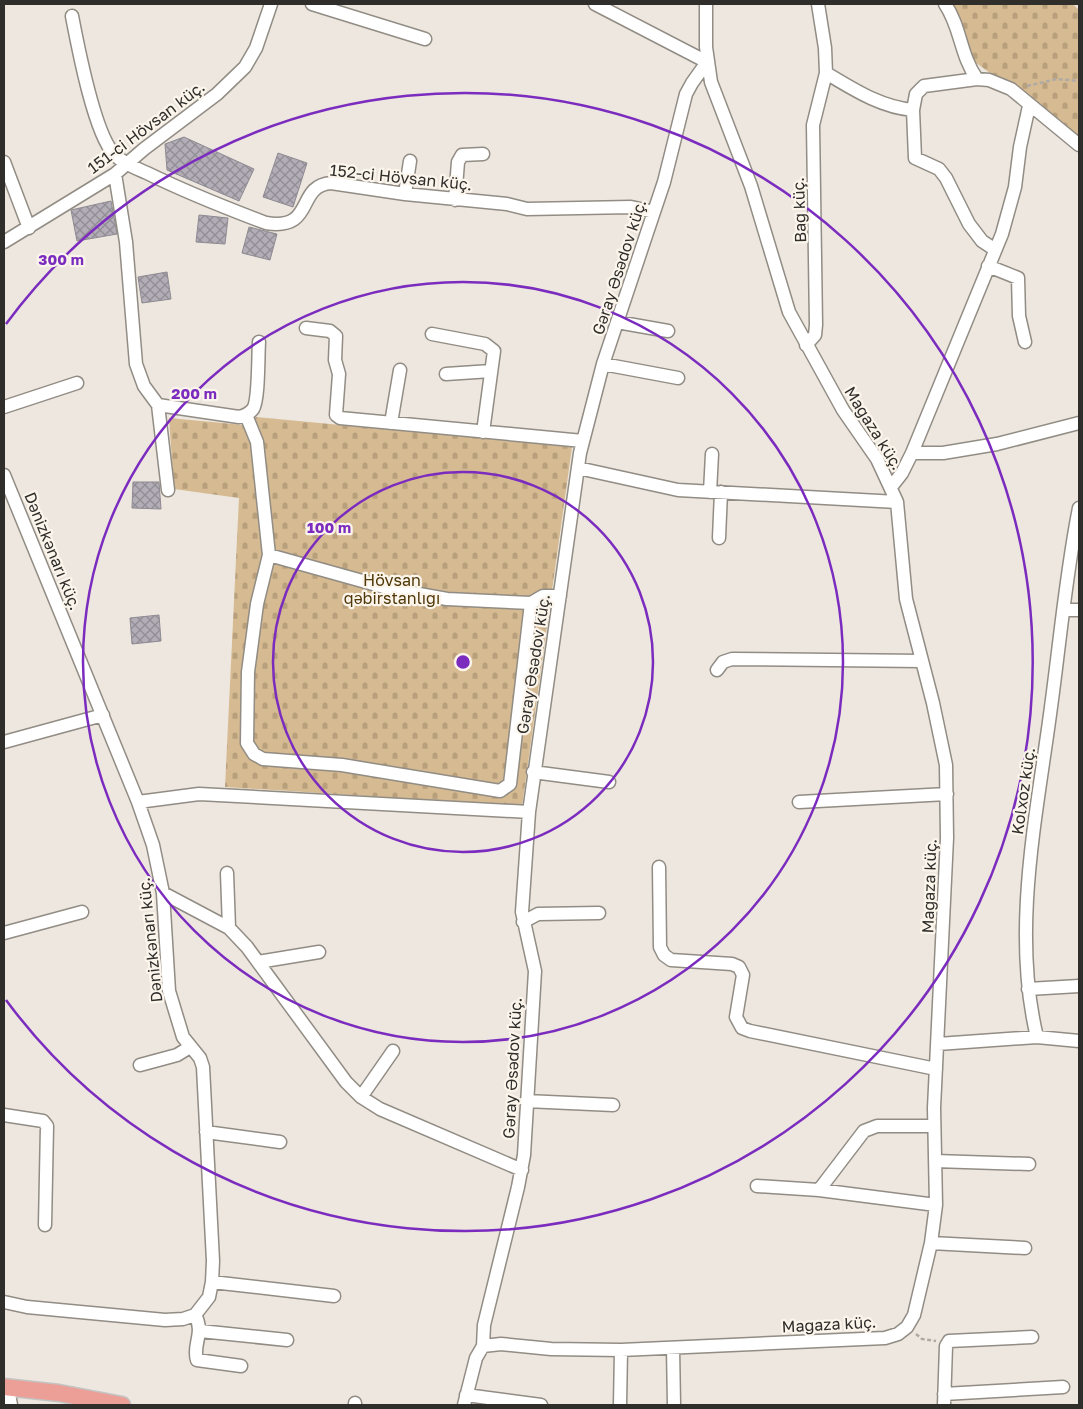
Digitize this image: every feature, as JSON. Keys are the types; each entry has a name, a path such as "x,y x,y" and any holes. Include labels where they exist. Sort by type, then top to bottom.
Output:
{"main road":[{"path":"6,1388 59,1393 122,1405"}],"street":[{"name":"151-ci Hövsan küç.","path":"4,242 115,174 217,94 245,67 256,48 271,4"},
{"path":"312,4 426,39"},
{"path":"595,4 707,62 706,4"},
{"name":"Bağ küç.","path":"806,345 814,335 816,325 813,125 826,73 825,48 818,4"},
{"path":"945,4 955,18 961,49 977,79"},
{"name":"152-ci Hövsan küç.","path":"72,16 82,68 103,134 113,154 127,164 208,201 266,223 277,225 290,223 297,218 314,188 321,184 331,183 404,194 507,204 527,209 631,207 654,212"},
{"name":"Gəray Əsədov küç.","path":"465,1400 476,1358 483,1346 486,1317 522,1170 535,971 533,954 523,922 529,812 533,772 578,468 603,364 664,182 686,94 707,62"},
{"name":"Mağaza küç.","path":"483,1346 501,1344 551,1349 621,1350 886,1338 898,1334 907,1327 914,1316 932,1243 936,1204 934,1126 947,838 946,765 906,599 896,502 891,487 876,459 842,410 789,312 751,186 716,98 707,62"},
{"path":"826,73 887,105 912,110"},
{"path":"994,249 982,241 969,224 939,169 914,158 912,110 916,94 924,86 977,79 989,80 1011,89 1029,106 1052,121 1079,145"},
{"path":"891,487 902,473 912,454 994,249 1002,234 1015,188 1020,148 1029,106"},
{"path":"455,200 458,162 462,155 483,154"},
{"path":"404,194 410,161"},
{"path":"4,162 29,228"},
{"path":"115,174 126,242 136,364 144,386 158,405 168,490"},
{"path":"988,266 1018,278 1019,316 1025,342"},
{"path":"617,322 668,331"},
{"path":"306,328 330,330 336,336 334,354 339,374 336,415 340,418 583,441"},
{"path":"432,334 491,347 494,351 482,432"},
{"path":"158,405 239,417 246,415 253,409 255,399 259,342"},
{"path":"603,364 678,378"},
{"path":"391,423 400,370"},
{"path":"446,374 491,371"},
{"path":"4,407 77,383"},
{"path":"246,415 256,442 269,556 257,604 248,672 247,743 254,754 263,758 342,765 500,791 506,788 510,784 531,603"},
{"path":"912,454 943,453 997,444 1079,423"},
{"path":"712,454 719,538"},
{"path":"578,468 678,490 896,502"},
{"name":"Dənizkənarı küç.","path":"4,474 138,802 153,845 163,893 169,991 183,1037 200,1058 203,1067 213,1261 212,1282 208,1297 195,1315"},
{"name":"Kolxoz küç.","path":"1038,1037 1028,989 1026,956 1030,863 1064,610 1075,562 1079,508"},
{"path":"269,556 391,589 447,599 531,603 543,596 560,596"},
{"path":"1064,610 1079,610"},
{"path":"717,670 723,662 732,659 922,661"},
{"path":"4,742 103,716"},
{"path":"533,772 609,782"},
{"path":"138,802 199,794 529,812"},
{"path":"799,802 946,794"},
{"path":"659,868 660,947 664,955 671,960 732,964 739,967 743,975 736,1017 742,1028 936,1069"},
{"path":"226,873 229,928"},
{"path":"163,893 229,928 258,962 346,1082 361,1096 388,1113 522,1170"},
{"path":"4,933 82,912"},
{"path":"523,922 538,914 598,912"},
{"path":"258,962 319,952"},
{"path":"1028,989 1079,986"},
{"path":"938,1044 1038,1037 1079,1041"},
{"path":"140,1065 177,1055 190,1047"},
{"path":"361,1096 393,1051"},
{"path":"526,1101 613,1105"},
{"path":"4,1115 43,1121 48,1126 45,1225"},
{"path":"819,1190 864,1131 877,1126 934,1126"},
{"path":"206,1132 280,1142"},
{"path":"935,1161 1029,1164"},
{"path":"757,1186 819,1190 936,1204"},
{"path":"932,1243 1025,1248"},
{"path":"212,1282 334,1296"},
{"path":"4,1302 27,1307 165,1320 183,1319 195,1315 200,1323 196,1355 198,1360 241,1366"},
{"path":"200,1331 287,1340"},
{"path":"1032,1337 953,1340 947,1343 944,1400 1063,1387"},
{"path":"673,1348 674,1405"},
{"path":"620,1405 621,1350"},
{"path":"6,1388 11,1405"},
{"path":"465,1400 541,1405"}],"path":[{"path":"1011,89 1057,79 1079,81"},
{"path":"907,1327 922,1339 947,1343"}],"green space":[{"path":"952,4 1073,4 1079,10 1079,139 975,62 966,47 961,20"},
{"name":"Hövsan qəbirstanlığı","path":"256,417 572,447 522,806 225,787 239,498 174,489 169,418 244,425"}],"building":[{"path":"184,137 254,169 239,201 167,170 165,144"},
{"path":"278,153 307,163 293,207 263,197"},
{"path":"111,201 117,234 77,241 71,210"},
{"path":"199,215 228,218 225,244 196,242"},
{"path":"249,227 277,234 270,260 242,253"},
{"path":"167,272 171,299 142,303 138,277"},
{"path":"133,482 159,482 161,509 132,508"},
{"path":"159,615 161,641 132,644 130,618"}]}
